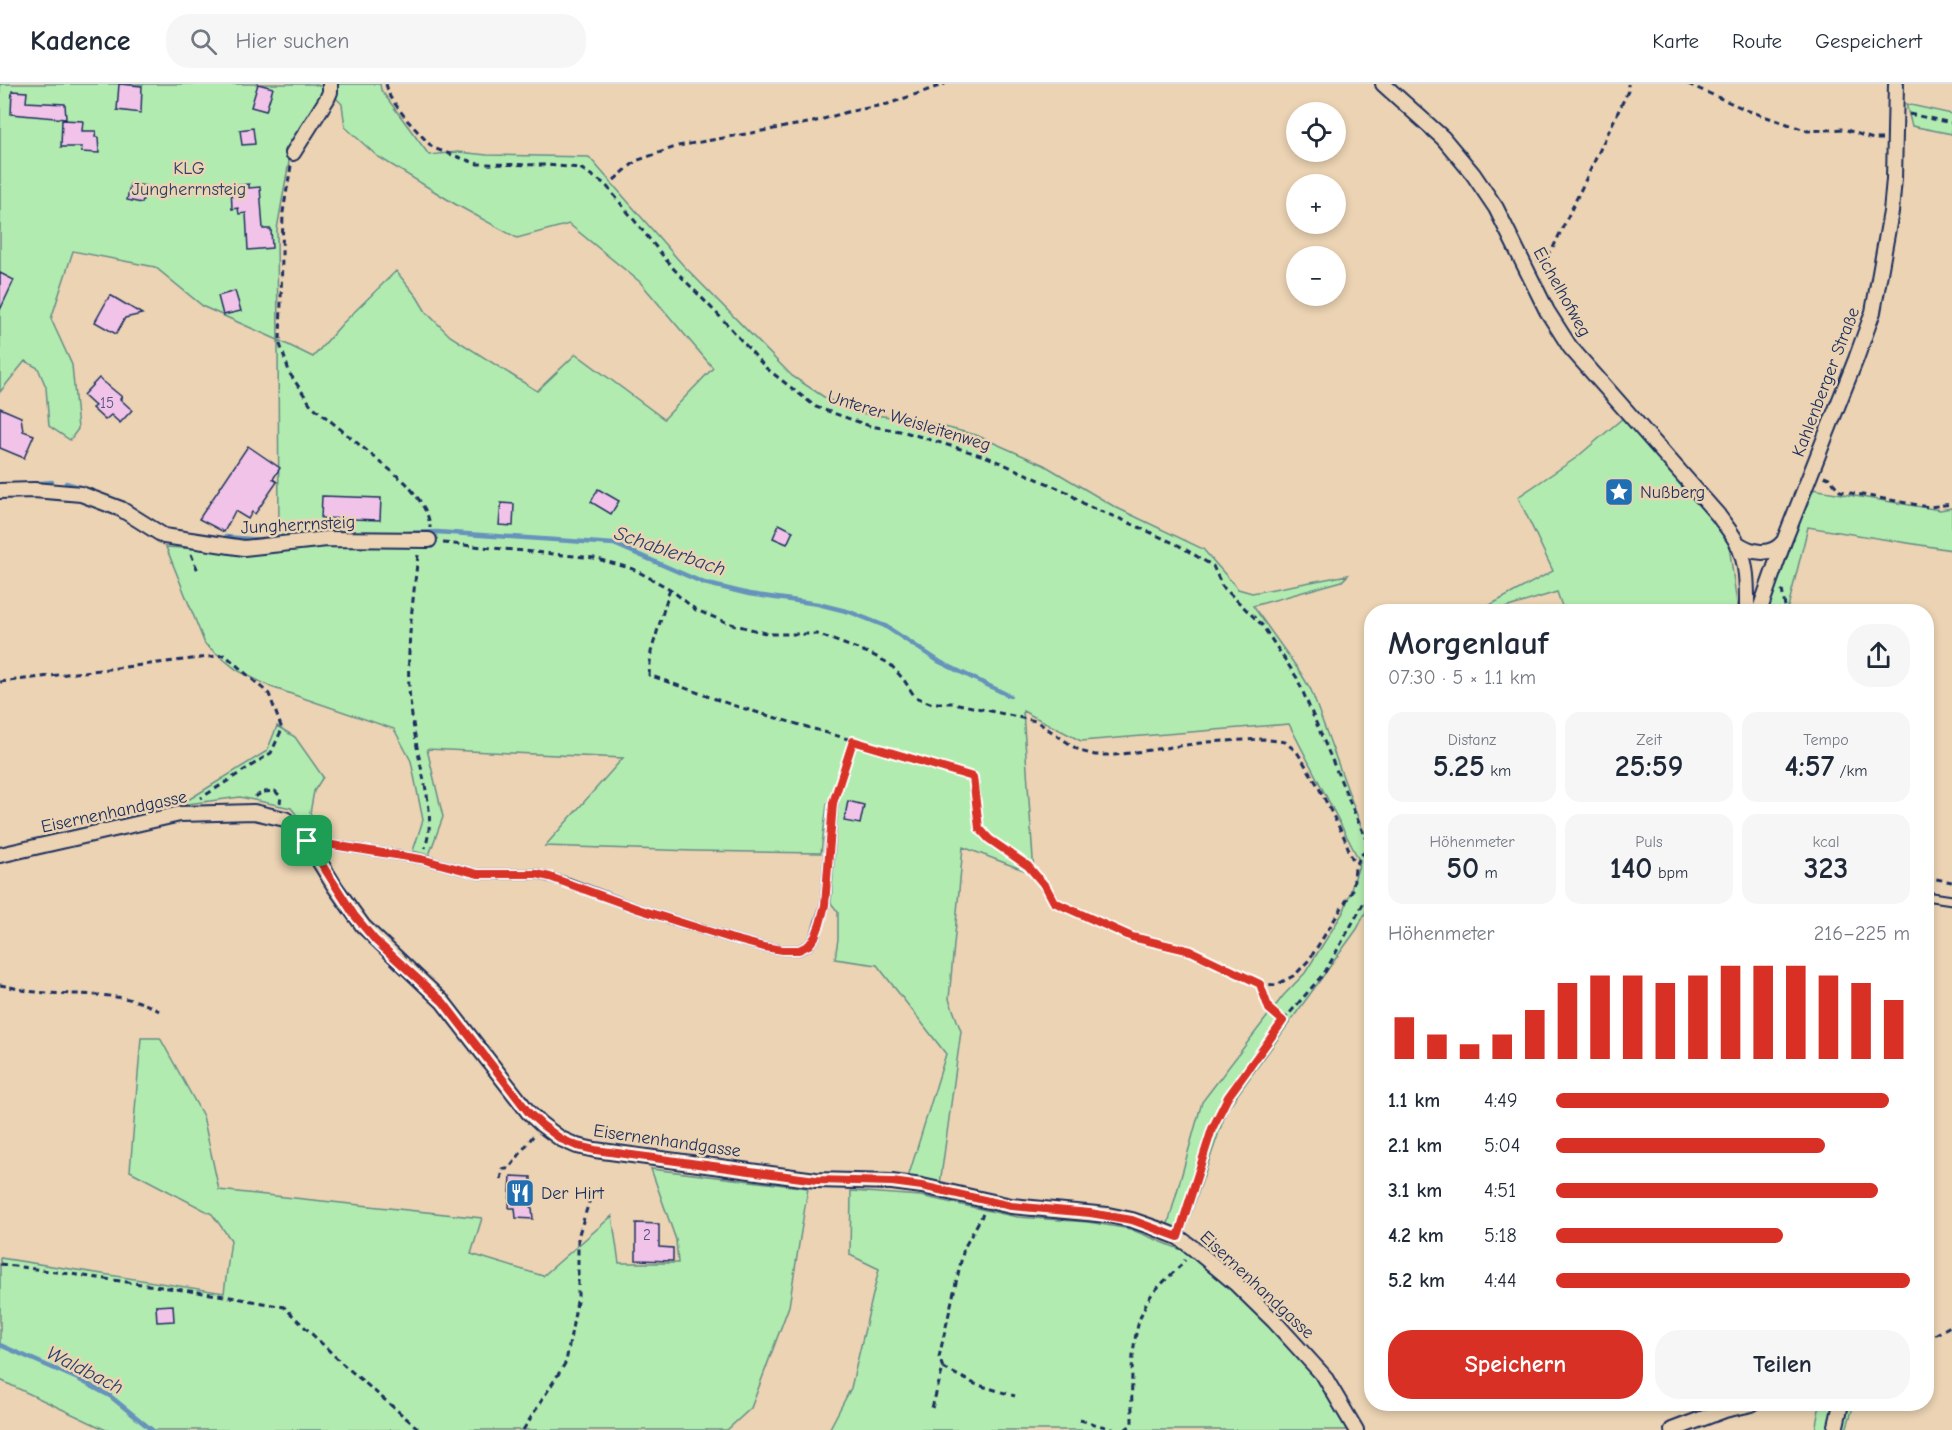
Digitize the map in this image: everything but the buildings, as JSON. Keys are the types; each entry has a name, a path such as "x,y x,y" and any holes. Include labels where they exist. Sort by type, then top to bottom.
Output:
{"street":[{"path":"294,153 327,99 330,84"},
{"name":"Eichelhofweg","path":"1383,84 1443,138 1473,174 1496,208 1547,311 1570,347 1718,515 1737,543 1745,572 1747,604"},
{"name":"Kahlenberger Straße","path":"1763,604 1784,541 1873,312 1891,212 1896,84"},
{"name":"Jungherrnsteig","path":"0,491 34,490 81,494 121,509 164,536 244,548 327,539 429,540"},
{"path":"1737,543 1748,550 1760,552 1774,550 1784,541"},
{"name":"Eisernenhandgasse","path":"0,855 180,814 234,811 278,816 292,824 307,841 335,887 363,926 443,1002 516,1097 542,1125 561,1139 595,1150 816,1180 892,1182 922,1186 1028,1209 1090,1213 1124,1218 1155,1227 1178,1237 1235,1283 1314,1362 1335,1391 1356,1430"},
{"path":"1672,1430 1722,1411"},
{"path":"1835,1430 1839,1411"}],"lane":[{"path":"307,841 421,859 478,874 531,874 550,877 638,909 730,938 764,947 799,950 809,945 815,937 825,905 833,803"},
{"path":"1934,897 1952,900"}],"path":[{"name":"Unterer Weisleitenweg","path":"386,84 390,97 407,120 433,148 478,164 580,168 605,184 672,267 766,368 816,407 870,426 905,432 987,457 1067,492 1087,506 1178,545 1213,566 1222,586 1262,625 1298,678 1364,835"},
{"path":"614,180 636,161 678,146 813,122 888,104 945,84"},
{"path":"1526,268 1552,250 1628,92 1628,84"},
{"path":"1688,84 1749,111 1808,131 1844,129 1873,139 1895,140"},
{"path":"1895,111 1952,123"},
{"path":"294,153 283,212 280,344 290,374 311,405 406,483 417,497 430,522"},
{"path":"1811,471 1828,478 1840,491 1929,507 1952,504"},
{"path":"449,544 594,558 633,569 670,589 696,610 728,623 769,634 817,634 871,654 890,664 915,697 930,703 954,703 1036,722 1080,751 1088,753 1115,755 1207,742 1263,739 1285,742 1297,752 1317,784 1352,858 1358,862"},
{"path":"418,555 408,645 409,690 430,812 429,834 421,859"},
{"path":"670,589 651,652 649,675 732,705 973,777 979,828 989,839 1028,866 1046,887 1054,902 1132,937 1191,951 1260,984 1276,985 1295,975 1309,960 1353,890 1355,868 1364,853"},
{"path":"0,682 225,655 269,694 282,729 271,753 193,803 180,814"},
{"path":"833,803 853,741"},
{"path":"1934,879 1952,882"},
{"path":"1178,1237 1212,1129 1228,1097 1283,1021 1325,972 1364,903"},
{"path":"1260,984 1269,1009 1283,1021"},
{"path":"0,985 34,992 129,999 147,1004 159,1011"},
{"path":"501,1180 503,1168 509,1169 542,1125"},
{"path":"523,1430 566,1362 578,1296 578,1237 590,1199"},
{"path":"932,1408 943,1368 939,1357 964,1248 990,1202"},
{"path":"1125,1430 1132,1424 1134,1351 1141,1313 1151,1295 1178,1269 1193,1248"},
{"path":"0,1264 225,1296 284,1307 344,1365 420,1430"},
{"path":"1934,1335 1952,1325"},
{"path":"943,1368 975,1384 1015,1396"},
{"path":"1080,1420 1116,1430"}],"green space":[{"name":"KLG Jungherrnsteig","path":"0,84 313,84 325,87 325,84 380,84 381,90 429,155 458,152 487,155 589,157 682,264 792,376 824,397 857,413 917,420 976,435 1044,465 1115,507 1203,549 1238,589 1252,593 1348,575 1342,581 1253,606 1311,690 1364,831 1364,916 1357,929 1227,1109 1184,1233 1168,1224 1202,1102 1283,996 1305,973 1344,911 1360,862 1289,724 1081,741 1023,711 1034,874 963,847 949,999 961,1031 940,1184 907,1181 946,1054 877,965 835,959 838,912 831,903 838,800 827,804 821,853 545,846 623,758 427,749 443,817 429,855 413,851 423,820 411,761 394,729 271,687 237,670 205,644 166,547 242,552 279,535 278,340 204,307 155,267 73,251 51,319 72,365 78,429 70,440 49,426 46,387 38,368 25,361 0,392","holes":["326,88 342,104 345,127 377,156 455,204 517,238 569,224 640,282 713,368 664,419 576,354 537,391 450,336 426,312 396,271 343,323 313,357 278,340 277,229 290,156"]},
{"path":"1906,104 1952,114 1952,134 1912,126"},
{"path":"1623,418 1710,512 1729,545 1737,604 1561,604 1557,592 1518,604 1492,604 1553,571 1518,497 1576,458"},
{"path":"1812,489 1940,510 1952,508 1952,550 1808,527 1789,604 1770,604"},
{"path":"277,726 295,737 323,777 314,791 310,813 327,833 310,831 291,808 240,797 180,805 267,751"},
{"path":"141,1038 160,1038 203,1116 219,1190 482,1218 471,1254 543,1276 612,1216 619,1263 678,1263 676,1240 651,1169 808,1188 789,1306 751,1408 727,1430 106,1430 0,1380 0,1258 224,1293 231,1240 212,1214 130,1171"},
{"path":"851,1191 921,1196 1017,1217 1088,1222 1130,1229 1179,1249 1184,1233 1303,1343 1338,1387 1360,1430 829,1430 851,1388 879,1269 850,1255"},
{"path":"1819,1411 1852,1411 1846,1430 1815,1430"}],"waterway":[{"name":"Schablerbach","path":"31,484 52,482"},
{"name":"Schablerbach","path":"66,483 89,490"},
{"name":"Schablerbach","path":"287,537 330,531 353,533"},
{"name":"Schablerbach","path":"407,533 437,532 614,544 704,583 749,594 818,604 850,612 885,626 940,662 1010,696"},
{"name":"Schablerbach","path":"226,537 264,540"},
{"name":"Waldbach","path":"0,1345 78,1379 110,1396 152,1430"}],"place":[{"name":"Nußberg","path":"1619,492"},
{"name":"Der Hirt","path":"520,1193"}],"route":[{"path":"853,741 973,777 979,828 989,839 1028,866 1046,887 1054,902 1132,937 1191,951 1260,984 1269,1009 1283,1021 1228,1097 1212,1129 1178,1237 1155,1227 1108,1215 1028,1209 922,1186 892,1182 816,1180 595,1150 561,1139 529,1113 443,1002 375,940 354,915 307,841 421,859 478,874 537,874 567,882 617,902 730,938 764,947 799,950 809,945 815,937 825,905 833,803 853,741"}]}
